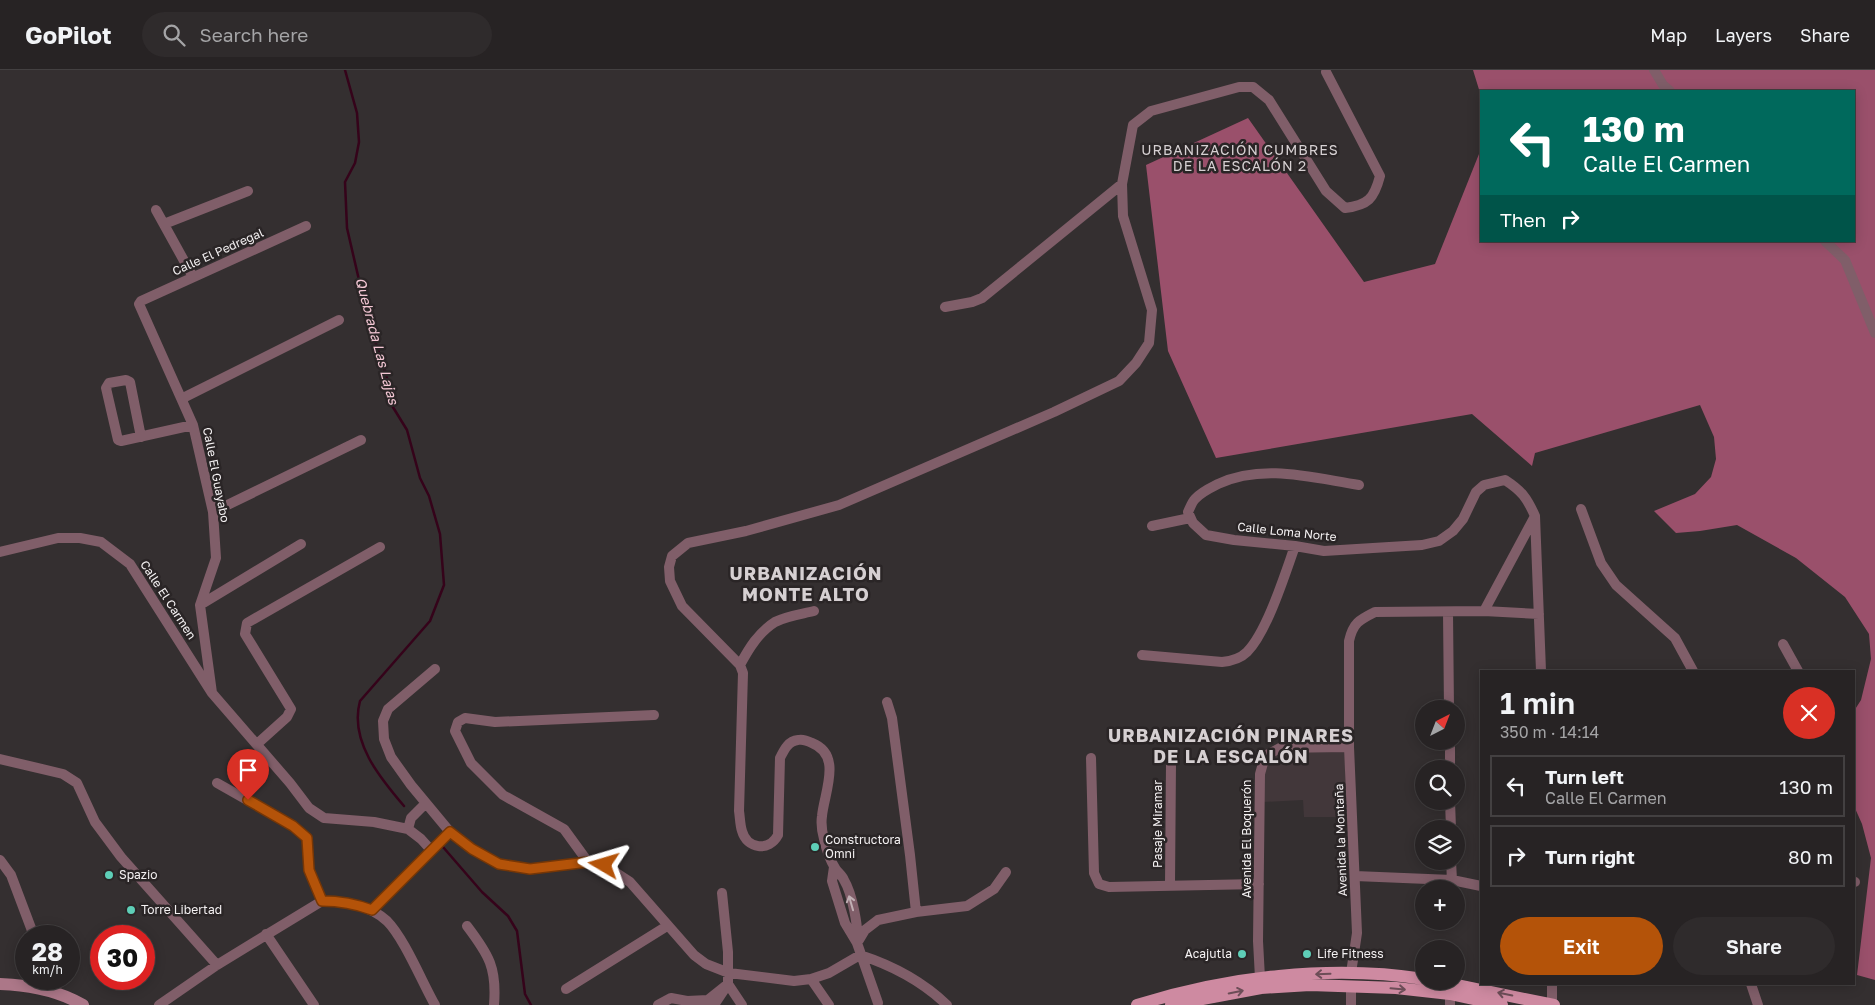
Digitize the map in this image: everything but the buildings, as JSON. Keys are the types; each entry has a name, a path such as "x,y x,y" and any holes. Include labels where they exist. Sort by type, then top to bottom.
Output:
{"main road":[{"path":"1137,1005 1165,996 1210,986 1260,978 1351,973 1415,978"},
{"path":"1172,1005 1261,988 1310,985 1396,988 1450,1000 1502,1005"},
{"path":"1465,987 1553,1005"}],"street":[{"path":"1654,70 1663,85 1669,90"},
{"path":"878,1003 860,955 857,943 857,921 845,880 834,867 824,840 822,816 830,773 824,751 816,744 799,739 791,741 784,749 780,758 778,835 770,845 760,847 747,840 742,832 739,811 743,673 740,664 682,606 670,581 669,567 672,556 688,543 746,531 839,505 1054,412 1119,381 1136,363 1149,343 1152,310 1123,216 1122,184 1133,125 1151,111 1239,86 1254,87 1269,100 1326,191 1344,208 1361,206 1376,193 1380,176 1326,72"},
{"path":"945,307 972,302 982,298 1122,184"},
{"path":"164,224 248,191"},
{"path":"156,210 194,277"},
{"name":"Calle El Pedregal","path":"141,301 306,226"},
{"path":"1826,242 1845,260 1875,333"},
{"name":"Calle El Guayabo","path":"141,301 139,308 183,398 193,425 213,512 216,558 200,605 212,693"},
{"path":"183,398 339,320"},
{"path":"141,437 130,382 126,380 109,382 106,388 118,440 141,437 193,425"},
{"path":"213,512 361,440"},
{"path":"1152,526 1190,518 1188,512 1195,499 1207,489 1226,480 1250,474 1273,472 1359,485"},
{"name":"Calle Loma Norte","path":"1190,518 1206,535 1234,540 1324,551 1413,546 1439,540 1454,531 1463,519 1476,492 1484,485 1505,480 1526,496 1535,516"},
{"path":"1581,508 1601,563 1616,585 1675,638 1692,670"},
{"path":"1484,611 1535,516"},
{"path":"1535,516 1541,670"},
{"name":"Calle El Carmen","path":"0,552 58,538 80,538 101,542 130,564 212,693"},
{"path":"200,605 301,544"},
{"path":"1142,655 1222,662 1235,661 1254,644 1271,610 1295,546"},
{"path":"256,744 287,717 291,709 246,634 247,624 380,547"},
{"path":"740,664 760,634 776,621 814,611"},
{"path":"1449,700 1448,613 1484,611 1539,614"},
{"name":"Avenida la Montaña","path":"1351,973 1357,933 1349,747 1349,641 1352,628 1362,618 1375,612 1448,613"},
{"path":"1783,644 1797,670"},
{"path":"435,669 388,709 383,721 384,739 391,757 426,803 450,832 472,849 499,864 530,869 588,862 604,865 630,882 694,955 706,964 729,973 794,982 829,973 860,955 886,964 922,986 947,1005"},
{"path":"212,693 290,783 309,808 324,818 374,822 408,829 431,850"},
{"path":"887,702 892,718 901,783 916,912"},
{"path":"588,862 564,829 503,795 471,763 455,731 458,722 465,718 495,722 654,715"},
{"name":"Avenida El Boquerón","path":"1260,978 1258,941 1260,774 1265,756 1280,748 1349,747"},
{"path":"1091,758 1094,873 1099,884 1109,887 1170,884 1259,884"},
{"path":"0,759 63,774 77,783 95,822 121,857 217,965"},
{"name":"Pasaje Miramar","path":"1170,884 1171,763"},
{"path":"217,783 293,826 307,838 309,870 322,901"},
{"path":"408,829 412,818 426,803"},
{"path":"372,910 450,832"},
{"path":"0,860 11,875 30,925"},
{"path":"1355,876 1452,880 1451,870"},
{"path":"857,943 865,930 878,920 916,912 967,906 994,889 1006,872"},
{"path":"1465,883 1480,886"},
{"path":"714,1005 728,984 729,973 722,893"},
{"path":"159,1005 172,1001 217,965 266,934 322,901 334,901 372,910 386,921 398,937 434,1005"},
{"path":"467,926 484,949 494,970 494,1005"},
{"path":"566,989 667,926"},
{"path":"266,934 314,1005"},
{"path":"811,979 829,1005"},
{"path":"0,984 15,984"},
{"path":"658,1005 670,998 686,1001 708,1000 728,984"},
{"path":"728,984 742,1005"},
{"path":"1552,985 1553,1005"},
{"path":"1751,985 1758,1005"},
{"path":"1351,987 1351,1005"},
{"path":"60,990 83,1005"}],"shaded area":[{"path":"1473,70 1875,70 1875,980 1857,975 1871,858 1862,824 1855,808 1855,709 1861,700 1871,659 1869,634 1845,597 1796,558 1737,525 1676,533 1654,511 1695,494 1711,477 1716,459 1714,437 1700,405 1535,453 1532,466 1472,414 1216,458 1168,351 1146,165 1248,118 1364,282 1435,264 1480,152 1480,242 1855,242 1855,90 1480,90 1480,93"},
{"path":"1345,752 1346,817 1304,817 1303,800 1263,802 1263,774 1268,760 1281,753"}],"waterway":[{"name":"Quebrada Las Lajas","path":"345,70 357,113 359,142 355,163 345,182 347,228 368,319 387,378 391,404 407,430 420,478 429,496 440,534 444,585 430,621 360,701 358,716 359,730 369,758 385,783 404,806"},
{"name":"Quebrada Las Lajas","path":"443,847 482,892 508,916 517,931 525,994 531,1005"}],"place":[{"name":"Constructora Omni","path":"815,847"},
{"name":"Spazio","path":"109,875"},
{"name":"Torre Libertad","path":"131,910"},
{"name":"Acajutla","path":"1242,954"},
{"name":"Life Fitness","path":"1307,954"}],"district":[{"name":"URBANIZACIÓN CUMBRES DE LA ESCALÓN 2","path":"1240,158"},
{"name":"URBANIZACIÓN MONTE ALTO","path":"806,584"},
{"name":"URBANIZACIÓN PINARES DE LA ESCALÓN","path":"1231,746"}],"route":[{"path":"248,800 293,826 307,838 309,870 322,901 334,901 372,910 450,832 472,849 499,864 530,869 588,862 604,865"}]}
